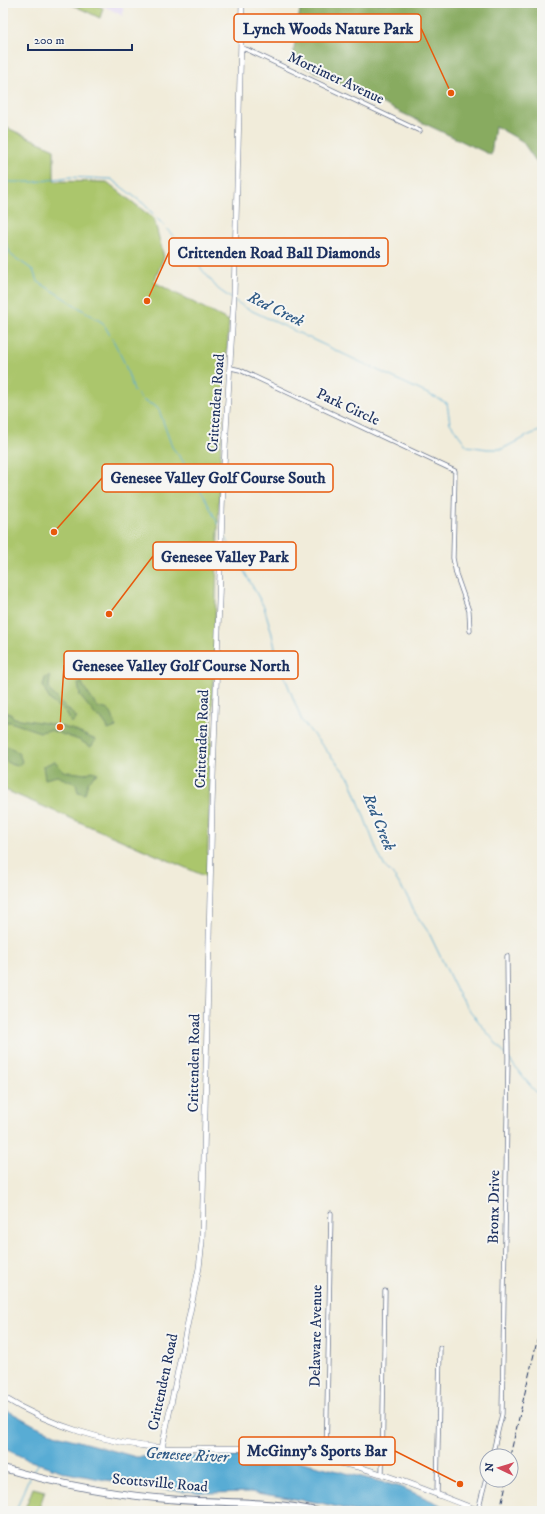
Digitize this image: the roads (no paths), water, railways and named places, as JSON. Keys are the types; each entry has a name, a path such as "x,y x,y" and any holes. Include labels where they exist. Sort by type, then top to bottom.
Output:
{"main road":[{"name":"Scottsville Road","path":"3,1468 67,1484 142,1497 279,1506 316,1511"}],"street":[{"name":"Crittenden Road","path":"162,1448 198,1274 202,1242 213,764 223,484 234,308 242,3"},
{"name":"Mortimer Avenue","path":"241,48 420,131"},
{"name":"Park Circle","path":"230,368 240,370 454,471 453,558 456,574 470,611 470,631"},
{"name":"Bronx Drive","path":"494,1448 502,1414 508,1058 507,956"},
{"name":"Delaware Avenue","path":"326,1460 331,1213"},
{"path":"382,1474 385,1291"},
{"path":"437,1495 440,1348"},
{"path":"3,1397 29,1412 53,1423 106,1438 162,1448 242,1448 276,1450 357,1466 479,1511 484,1488"}],"water":[{"path":"3,1408 34,1425 60,1436 136,1457 279,1456 401,1487 454,1511 354,1511 321,1503 250,1492 210,1493 156,1489 67,1473 31,1461 3,1448"}],"waterway":[{"name":"Red Creek","path":"3,182 35,182 69,177 111,179 144,204 185,249 218,289 232,299"},
{"name":"Red Creek","path":"3,236 11,255 33,270 37,281 103,323 124,362 134,391 144,401 155,406 159,410 172,447 183,461 192,481 203,494 218,524"},
{"name":"Red Creek","path":"235,301 246,308 447,403 450,423 467,446 487,449 502,449 542,430"},
{"name":"Red Creek","path":"225,537 264,607 277,657 302,721 350,779 377,851 385,867 394,876 409,899 415,913 429,933 456,989 467,1007 507,1057"},
{"name":"Red Creek","path":"509,1059 542,1099"},
{"path":"32,1474 39,1463"},
{"path":"16,1511 29,1478"}],"railway":[{"path":"512,1448 542,1320"},
{"path":"500,1511 505,1488"}],"place":[{"name":"Lynch Woods Nature Park","path":"451,93"},
{"name":"Crittenden Road Ball Diamonds","path":"147,301"},
{"name":"Genesee Valley Golf Course South","path":"54,532"},
{"name":"Genesee Valley Park","path":"109,614"},
{"name":"Genesee Valley Golf Course North","path":"60,727"},
{"name":"McGinny's Sports Bar","path":"460,1484"}],"water label":[{"name":"Genesee River","path":"187,1455"}]}
